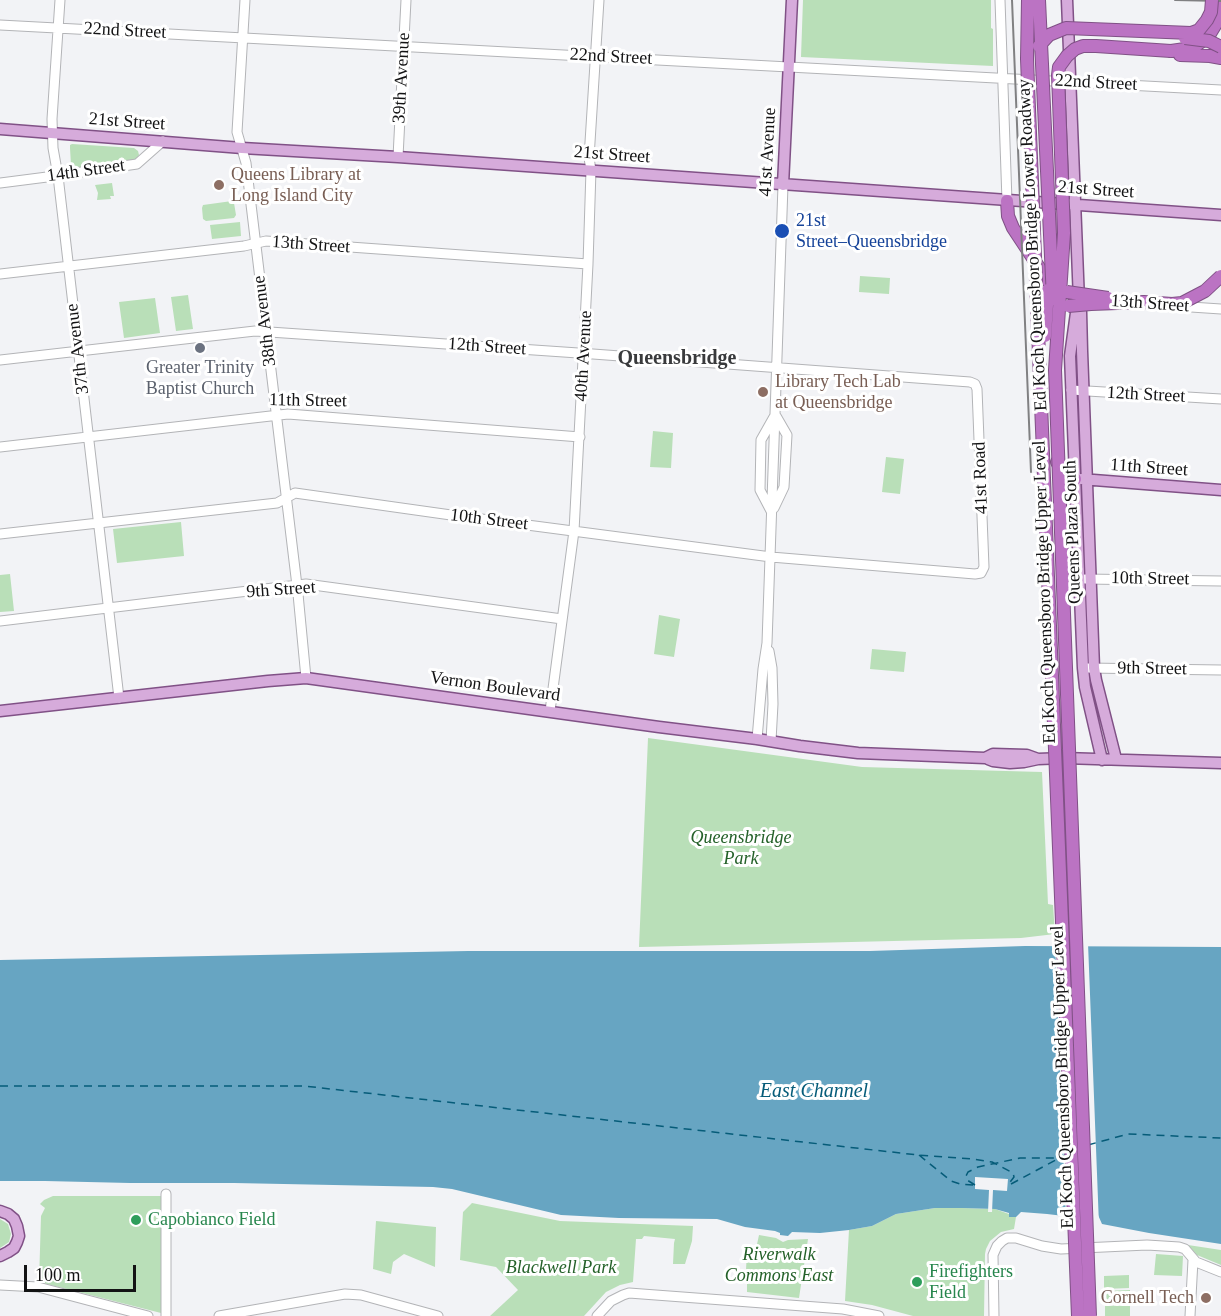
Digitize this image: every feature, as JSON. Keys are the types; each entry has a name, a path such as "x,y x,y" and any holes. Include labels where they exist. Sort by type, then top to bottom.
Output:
{"highway":[{"path":"1028,0 1027,58 1080,1316"},
{"name":"Ed Koch Queensboro Bridge Lower Roadway","path":"1039,0 1057,379 1092,1316"},
{"path":"1057,740 1034,59 1037,49 1049,35 1066,28 1191,33 1199,30 1207,20 1211,12 1212,0"},
{"name":"Ed Koch Queensboro Bridge Upper Level","path":"1092,1316 1055,370 1064,233 1058,75 1063,60 1071,51 1083,46 1171,51 1192,48 1208,37 1217,22 1221,1"},
{"path":"1044,349 1048,252 1040,70 1045,49 1053,38 1069,32 1209,40 1221,47"},
{"path":"1171,51 1180,55 1221,58"},
{"path":"1007,201 1008,216 1019,236 1051,285 1061,292 1172,304 1187,301 1205,291 1221,276"},
{"path":"1081,480 1068,477 1061,470 1056,451 1052,328 1056,316 1062,309 1073,303 1144,302"}],"main road":[{"name":"41st Avenue","path":"783,185 792,0"},
{"name":"Queens Plaza South","path":"1067,0 1075,205 1070,349 1071,390 1081,480"},
{"name":"21st Street","path":"0,129 242,148 591,170 1221,215"},
{"name":"Queens Plaza South","path":"1073,303 1081,312 1083,391 1081,480 1089,668 1085,687 1102,760"},
{"name":"11th Street","path":"1081,480 1221,490"},
{"name":"Queens Plaza South","path":"1089,668 1096,680 1116,759"},
{"name":"Vernon Boulevard","path":"0,711 306,678 866,754 986,758 993,754 1027,755 1038,759 1221,762"},
{"path":"0,1210 14,1219 19,1232 14,1248 0,1256"}],"street":[{"name":"37th Avenue","path":"60,0 51,119 53,148 119,698"},
{"name":"38th Avenue","path":"244,0 237,132 246,163 306,678"},
{"name":"39th Avenue","path":"398,157 406,0"},
{"name":"40th Avenue","path":"550,711 574,531 588,264 591,170 589,158 599,0"},
{"path":"1000,0 1007,201"},
{"name":"22nd Street","path":"0,25 1221,90"},
{"name":"14th Street","path":"0,183 137,164 163,141"},
{"name":"41st Avenue","path":"757,739 767,643 783,185"},
{"name":"13th Street","path":"0,274 244,246 266,241 588,264"},
{"name":"13th Street","path":"1073,303 1088,300 1221,309"},
{"name":"12th Street","path":"0,360 266,331 777,367 975,384"},
{"name":"41st Road","path":"975,384 977,388 984,567 981,573"},
{"name":"12th Street","path":"1071,390 1221,399"},
{"name":"11th Street","path":"0,447 288,414 580,437"},
{"name":"41st Avenue","path":"772,513 760,490 760,440 775,414"},
{"name":"10th Street","path":"0,534 276,503 295,493 771,557 981,573"},
{"name":"10th Street","path":"1085,579 1221,581"},
{"name":"9th Street","path":"0,621 306,585 562,619"},
{"name":"41st Avenue","path":"767,643 772,668 771,741"},
{"name":"9th Street","path":"1089,668 1221,670"},
{"path":"166,1194 166,1316"},
{"path":"994,1316 993,1255 997,1246 1007,1238 1061,1249 1147,1245 1175,1247 1185,1249 1193,1260 1221,1272"},
{"path":"1190,1316 1193,1260"},
{"path":"0,1285 38,1287 148,1316"},
{"path":"597,1316 611,1300 629,1293 843,1309 879,1316"},
{"path":"219,1316 345,1294 361,1295 438,1316"}],"green space":[{"path":"803,0 991,0 993,66 801,57"},
{"path":"70,145 134,148 139,155 134,161 75,170 71,165"},
{"path":"112,183 114,196 110,196 111,199 97,200 98,193 95,185"},
{"path":"232,201 236,215 234,218 206,221 203,219 203,205"},
{"path":"240,222 241,236 212,239 210,225"},
{"path":"860,276 890,278 889,294 859,292"},
{"path":"188,295 193,329 176,331 171,297"},
{"path":"155,298 160,333 124,338 119,302"},
{"path":"653,431 673,433 671,468 650,467"},
{"path":"886,457 904,459 900,494 882,492"},
{"path":"181,522 184,556 117,563 113,529"},
{"path":"10,574 14,611 0,612 0,575"},
{"path":"659,615 680,619 674,657 654,654"},
{"path":"872,649 906,652 904,672 870,669"},
{"name":"Queensbridge Park","path":"648,738 862,767 1042,772 1048,904 1053,905 1055,934 1021,938 639,947"},
{"path":"53,1196 164,1196 161,1313 39,1282 41,1216 45,1208 40,1204"},
{"name":"Blackwell Park","path":"472,1203 560,1221 693,1226 692,1241 685,1264 673,1264 675,1239 644,1236 642,1239 636,1239 633,1282 606,1292 584,1316 490,1316 518,1290 496,1267 460,1260 463,1212"},
{"path":"935,1208 995,1209 1009,1214 1010,1217 1016,1217 1014,1229 1001,1232 990,1241 986,1249 984,1316 913,1316 872,1305 845,1301 849,1230 872,1226 896,1214"},
{"path":"0,1219 8,1224 11,1234 9,1242 0,1248"},
{"path":"376,1221 436,1227 435,1267 404,1254 393,1262 391,1274 373,1269"},
{"name":"Riverwalk Commons East","path":"759,1235 776,1238 783,1242 808,1239 799,1298 747,1292 747,1280 753,1280 754,1271 746,1270 747,1250 756,1249"},
{"path":"1188,1245 1221,1250 1221,1265 1197,1255"},
{"path":"1156,1254 1183,1256 1182,1276 1154,1275"},
{"path":"1129,1275 1129,1288 1104,1289 1104,1276"},
{"path":"1130,1290 1130,1303 1105,1304 1104,1291"},
{"path":"1130,1305 1130,1316 1105,1316 1105,1306"}],"water":[{"name":"East Channel","path":"1025,946 1221,947 1221,1244 1102,1224 1098,1215 1065,1211 1064,1216 1021,1212 1016,1217 1009,1217 1009,1213 995,1209 935,1208 896,1214 872,1226 820,1233 792,1232 788,1236 780,1235 775,1231 745,1227 717,1219 561,1215 452,1189 433,1187 0,1181 0,960 468,951 870,951"}],"pier":[{"path":"1055,943 1088,943 1099,1225 1096,1218 1069,1215 1066,1218"},
{"path":"975,1177 1008,1179 1007,1191 993,1190 992,1212 988,1212 989,1190 975,1189"}],"ferry route":[{"path":"0,1086 304,1086 918,1155 972,1159 992,1162 1013,1173 1014,1177 1007,1186"},
{"path":"1088,1145 1128,1134 1221,1138"},
{"path":"1011,1184 1067,1154"},
{"path":"919,1155 951,1181 973,1185"},
{"path":"975,1185 967,1180 966,1176 968,1172 978,1167 1020,1158 1057,1158"}],"railway":[{"path":"1012,0 1031,472"},
{"path":"1175,0 1221,1"}],"place":[{"name":"Queens Library at Long Island City","path":"219,185"},
{"name":"21st Street–Queensbridge","path":"782,231"},
{"name":"Greater Trinity Baptist Church","path":"200,348"},
{"name":"Library Tech Lab at Queensbridge","path":"763,392"},
{"name":"Capobianco Field","path":"136,1220"},
{"name":"Firefighters Field","path":"917,1282"},
{"name":"Cornell Tech","path":"1206,1298"}],"district":[{"name":"Queensbridge","path":"677,359"}]}
